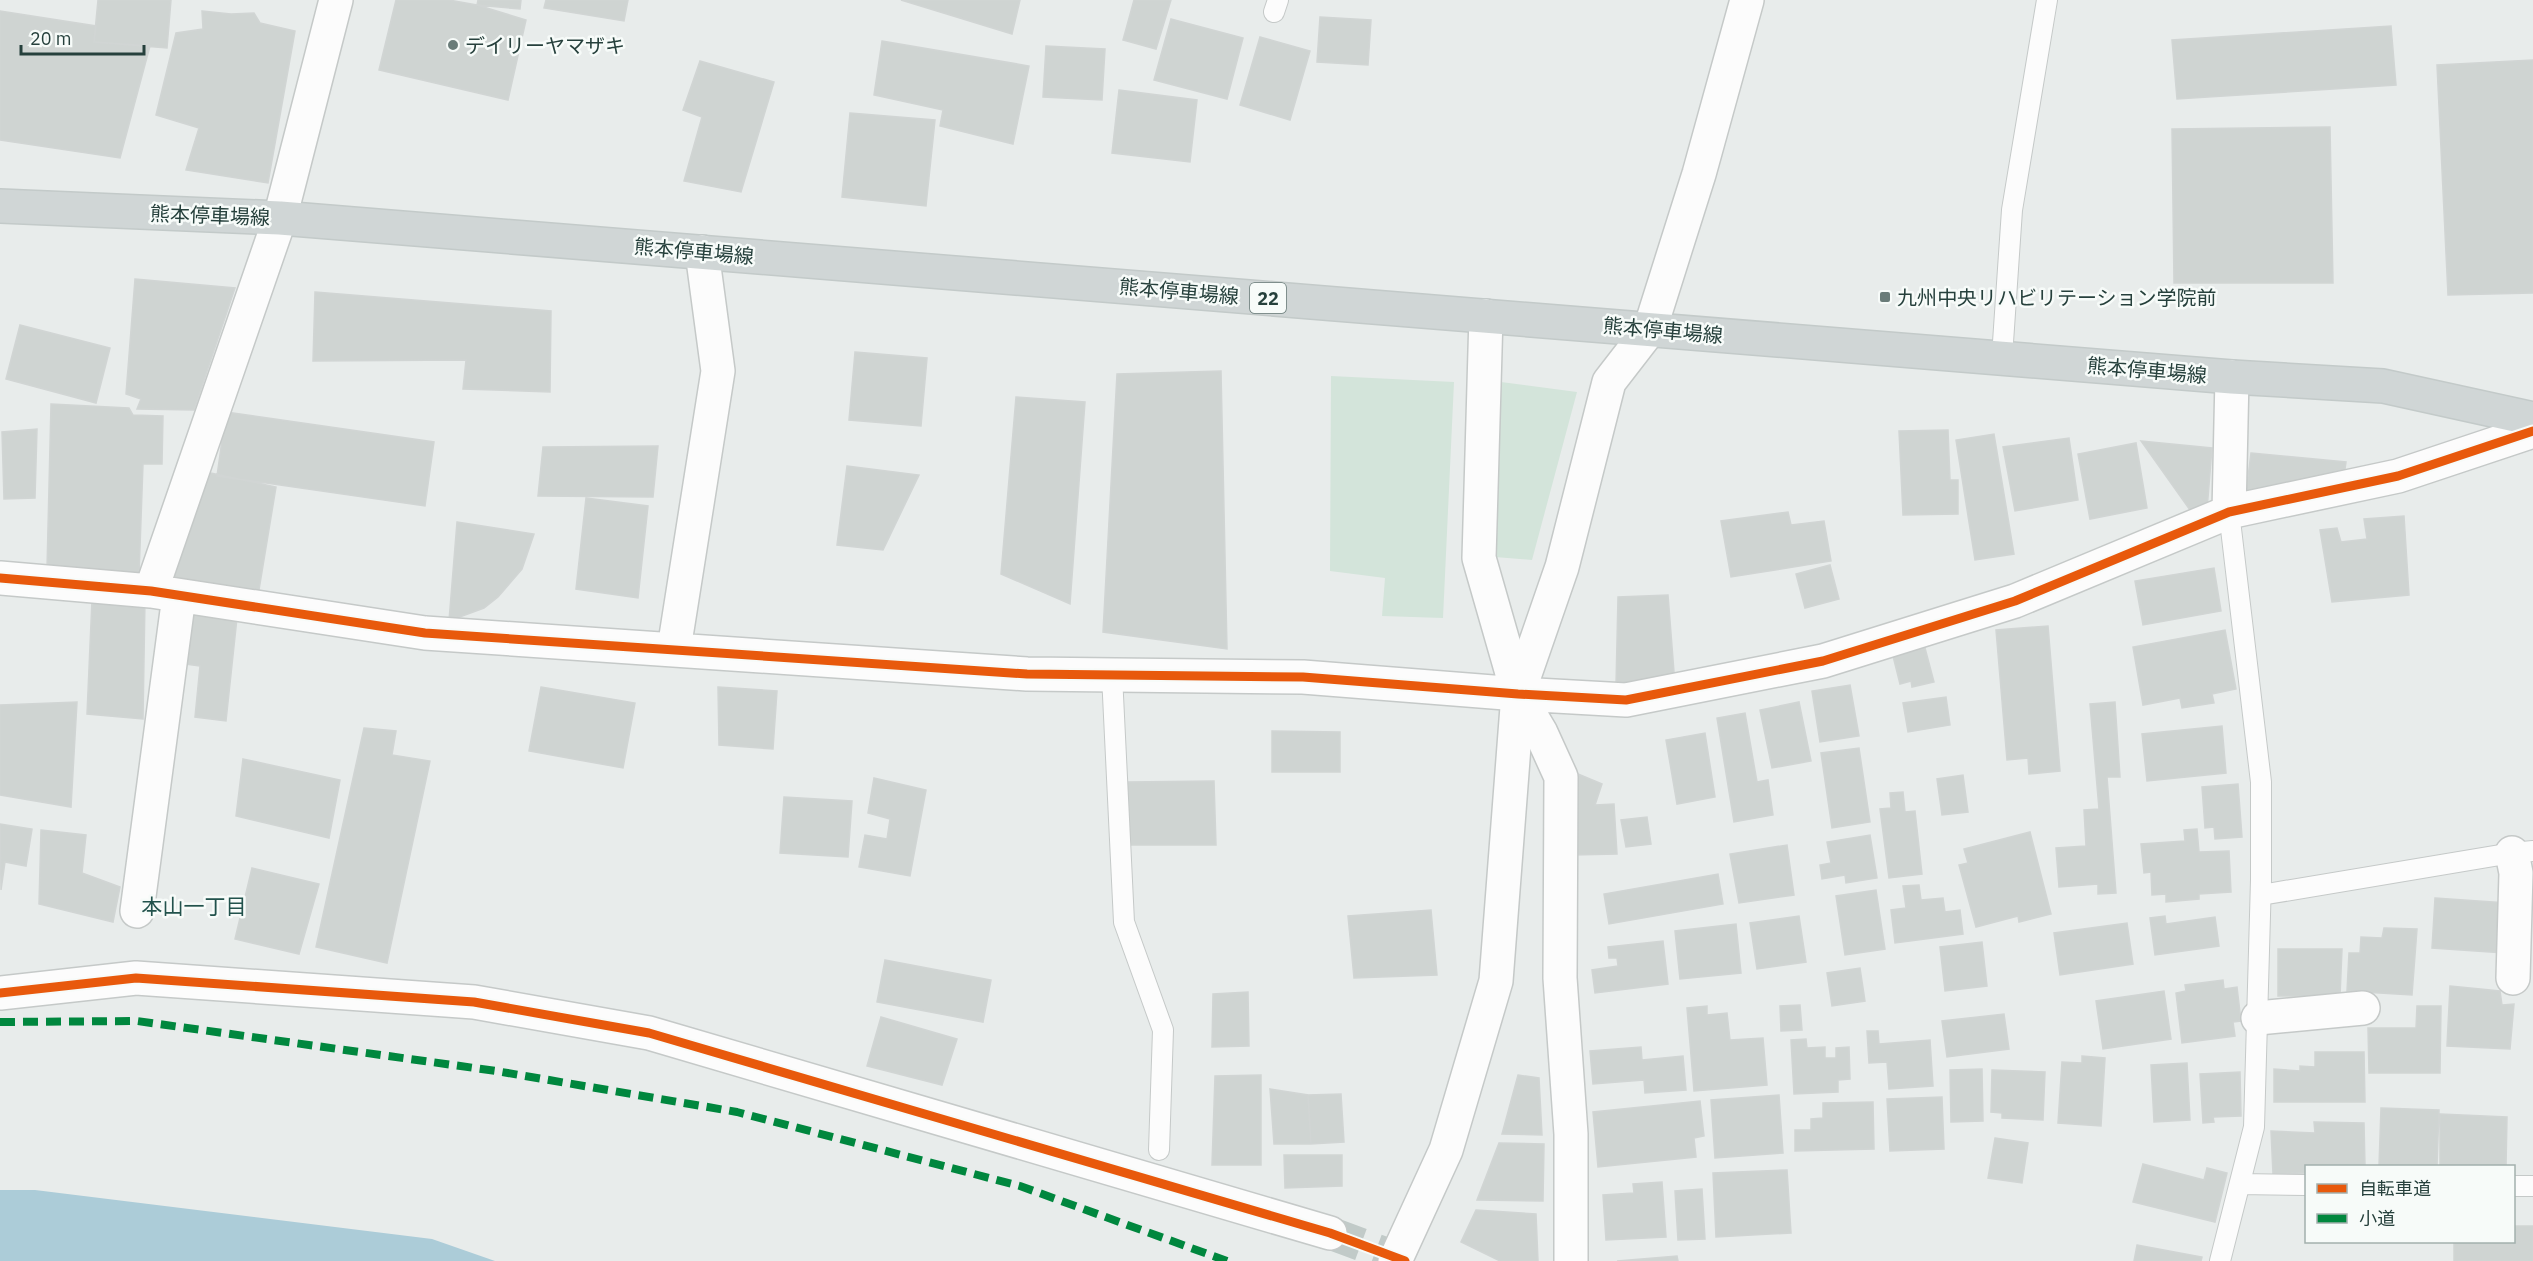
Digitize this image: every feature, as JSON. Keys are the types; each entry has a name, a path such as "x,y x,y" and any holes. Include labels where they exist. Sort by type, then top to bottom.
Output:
{"main road":[{"name":"熊本停車場線","path":"0,206 280,218 2232,377 2383,386 2533,418"}],"street":[{"path":"137,911 165,593 280,218 336,0"},
{"path":"1395,1261 1446,1150 1496,981 1518,694 1562,567 1609,382 1650,329 1699,174 1747,0"},
{"path":"674,649 718,371 702,252"},
{"path":"1486,316 1479,558 1518,694 1541,733 1561,777 1560,978 1571,1134 1571,1261"},
{"path":"2229,512 2232,377"},
{"path":"0,578 165,593 425,633 1027,674 1303,676 1518,694 1626,700 1823,661 2015,601 2229,512 2398,476 2533,431"},
{"path":"2513,978 2516,873 2523,852"},
{"path":"0,993 136,978 474,1002 649,1033 1330,1233"},
{"path":"2258,1018 2363,1008"}],"lane":[{"path":"2002,357 2012,210 2047,0"},
{"path":"2220,1261 2254,1127 2261,895 2261,782 2229,512"},
{"path":"1112,675 1124,922 1163,1030 1159,1150"},
{"path":"2261,895 2523,852"},
{"path":"2240,1184 2305,1185"},
{"path":"2515,1186 2533,1186"}],"green space":[{"path":"1331,376 1454,382 1443,618 1382,616 1385,578 1330,571"},
{"path":"1501,382 1577,392 1532,560 1495,557"}],"water":[{"path":"0,1190 35,1190 432,1239 495,1261 0,1261"}],"building":[{"path":"98,0 171,0 167,48 94,42"},
{"name":"デイリーヤマザキ","path":"396,0 449,0 477,5 526,20 508,100 379,70"},
{"path":"478,0 521,0 520,9 477,5"},
{"path":"546,0 628,0 624,21 544,8"},
{"path":"901,0 1020,0 1012,34"},
{"path":"1134,0 1171,0 1156,49 1123,40"},
{"path":"0,11 96,26 94,42 150,46 120,158 0,140"},
{"path":"202,11 231,14 254,13 260,23 295,31 268,183 186,170 199,128 156,115 176,33 203,29"},
{"path":"1320,17 1371,20 1368,65 1317,62"},
{"path":"1171,19 1243,38 1227,99 1154,80"},
{"path":"2391,26 2396,85 2177,99 2172,40"},
{"path":"1260,37 1310,51 1290,120 1240,105"},
{"path":"882,41 1029,66 1013,144 940,126 943,110 874,95"},
{"path":"1046,46 1105,49 1102,100 1043,97"},
{"path":"2533,60 2533,293 2448,295 2437,65"},
{"path":"700,61 774,82 741,192 684,181 702,117 683,110"},
{"path":"1119,90 1197,100 1190,162 1112,153"},
{"path":"850,113 935,120 926,206 842,197"},
{"path":"2330,127 2333,283 2174,283 2172,129"},
{"path":"135,279 235,288 194,410 137,409 141,399 126,394"},
{"path":"315,292 551,311 550,392 463,389 466,360 313,361"},
{"path":"20,325 110,348 96,403 6,379"},
{"path":"855,352 927,358 921,426 849,420"},
{"path":"1221,371 1227,649 1103,632 1117,374"},
{"path":"1016,397 1085,402 1070,604 1001,574"},
{"path":"51,404 129,408 133,415 163,416 162,464 143,464 139,575 47,569"},
{"path":"226,412 434,442 425,506 217,476"},
{"path":"37,429 35,498 4,499 2,432"},
{"path":"1948,430 1950,480 1958,480 1958,514 1903,515 1899,431"},
{"path":"1994,434 2014,554 1975,560 1956,440"},
{"path":"2069,438 2078,500 2015,511 2003,447"},
{"path":"2141,441 2212,448 2207,510 2190,510"},
{"path":"2136,443 2147,508 2090,519 2078,454"},
{"path":"658,446 653,497 538,496 543,447"},
{"path":"2251,453 2346,462 2344,476 2246,493"},
{"path":"847,466 919,475 883,550 837,545"},
{"path":"206,472 276,487 258,596 168,580"},
{"path":"586,498 648,506 638,598 576,589"},
{"path":"1788,512 1791,525 1824,521 1831,561 1731,577 1721,521"},
{"path":"2404,516 2409,595 2332,602 2320,530 2337,528 2341,542 2367,539 2364,519"},
{"path":"457,522 534,534 522,569 498,597 484,608 449,621"},
{"path":"1830,565 1839,599 1805,608 1796,574"},
{"path":"2214,568 2221,611 2143,625 2135,581"},
{"path":"1668,595 1675,685 1616,686 1618,597"},
{"path":"145,599 143,719 87,714 92,600"},
{"path":"192,613 237,618 226,721 195,717 200,666 186,664"},
{"path":"2048,626 2060,771 2029,774 2028,758 2007,760 1996,630"},
{"path":"2225,630 2236,689 2212,694 2214,703 2182,708 2180,698 2143,705 2133,647"},
{"path":"1925,648 1934,682 1912,687 1911,681 1900,684 1893,656"},
{"path":"1850,685 1859,736 1820,742 1812,691"},
{"path":"541,687 635,703 623,768 529,751"},
{"path":"718,687 777,691 773,749 719,745"},
{"path":"1946,697 1950,725 1908,732 1903,703"},
{"path":"77,702 71,807 0,795 0,705"},
{"path":"1799,702 1811,761 1772,768 1760,710"},
{"path":"2115,702 2120,777 2107,777 2116,893 2098,894 2098,884 2059,887 2056,848 2086,846 2084,810 2099,809 2090,704"},
{"path":"1745,713 1757,782 1768,780 1773,815 1734,822 1717,718"},
{"path":"2222,726 2226,773 2147,781 2142,734"},
{"path":"364,728 396,731 392,755 430,761 387,963 316,947"},
{"path":"1272,731 1340,732 1340,772 1272,772"},
{"path":"1705,733 1715,797 1677,804 1666,740"},
{"path":"1859,748 1870,822 1832,828 1821,753"},
{"path":"243,759 340,780 329,838 236,816"},
{"path":"1578,774 1602,784 1595,805 1614,804 1617,854 1572,855 1572,802"},
{"path":"1963,775 1968,812 1942,815 1937,779"},
{"path":"874,778 926,790 910,876 859,867 865,835 887,839 890,819 868,813"},
{"path":"1214,781 1216,845 1130,845 1127,782"},
{"path":"2238,784 2242,837 2215,839 2214,827 2205,828 2202,787"},
{"path":"1903,792 1905,812 1915,811 1922,874 1889,878 1880,809 1891,808 1890,793"},
{"path":"784,797 852,801 848,857 780,853"},
{"path":"1647,817 1651,844 1626,847 1621,820"},
{"path":"0,824 32,829 26,866 5,862 1,890"},
{"path":"2197,829 2199,852 2229,851 2231,892 2199,894 2199,899 2166,902 2166,894 2152,895 2151,872 2144,873 2141,844 2185,841 2184,830"},
{"path":"41,830 86,835 82,873 120,887 113,922 39,904"},
{"path":"2030,832 2051,914 2019,922 2018,916 1976,927 1959,865 1968,863 1964,849"},
{"path":"1870,835 1877,878 1846,883 1845,875 1822,879 1820,865 1831,863 1827,842"},
{"path":"1787,845 1794,895 1739,903 1730,854"},
{"path":"252,868 319,884 299,954 235,939"},
{"path":"1718,874 1723,904 1609,924 1604,894"},
{"path":"1919,885 1921,900 1943,898 1945,912 1960,910 1963,934 1895,943 1891,910 1906,908 1903,886"},
{"path":"1876,890 1885,949 1845,955 1836,896"},
{"path":"2435,898 2507,903 2504,953 2432,948"},
{"path":"1431,910 1437,975 1354,978 1348,916"},
{"path":"1799,916 1806,962 1757,969 1750,923"},
{"path":"2165,916 2166,924 2215,917 2219,946 2155,955 2150,918"},
{"path":"2127,923 2133,964 2060,975 2054,933"},
{"path":"1736,924 1741,973 1680,979 1675,931"},
{"path":"2384,928 2417,929 2412,995 2347,991 2349,953 2360,953 2361,937 2382,938"},
{"path":"1663,941 1668,984 1595,993 1592,970 1618,966 1617,958 1609,958 1608,947"},
{"path":"1982,942 1987,986 1945,991 1940,947"},
{"path":"2278,949 2342,949 2340,996 2278,996"},
{"path":"885,960 991,980 983,1022 877,1002"},
{"path":"1860,968 1865,1001 1832,1006 1827,973"},
{"path":"2223,980 2224,989 2237,987 2241,1021 2233,1022 2235,1036 2182,1043 2176,993 2186,991 2185,985"},
{"path":"2450,986 2500,991 2502,1005 2514,1004 2510,1049 2447,1046"},
{"path":"2164,991 2171,1039 2103,1049 2096,1001"},
{"path":"1248,992 1249,1046 1212,1047 1213,994"},
{"path":"1800,1005 1802,1030 1781,1031 1780,1006"},
{"path":"1707,1006 1707,1015 1727,1013 1730,1040 1763,1038 1767,1085 1694,1091 1687,1008"},
{"path":"2417,1006 2441,1006 2440,1073 2369,1073 2368,1028 2416,1028"},
{"path":"2004,1014 2009,1049 1947,1057 1942,1021"},
{"path":"881,1017 957,1039 942,1085 867,1066"},
{"path":"1867,1031 1878,1031 1879,1044 1930,1040 1933,1086 1889,1089 1887,1062 1869,1063"},
{"path":"1806,1039 1807,1048 1825,1047 1825,1058 1836,1058 1836,1048 1849,1047 1850,1079 1838,1080 1838,1092 1794,1094 1791,1040"},
{"path":"1641,1047 1642,1060 1683,1056 1686,1090 1645,1093 1644,1080 1593,1084 1590,1051"},
{"path":"2315,1052 2364,1052 2365,1102 2274,1102 2274,1069 2300,1071 2300,1066 2315,1067"},
{"path":"2082,1056 2105,1058 2101,1126 2058,1123 2062,1062 2082,1063"},
{"path":"2187,1063 2190,1120 2154,1122 2151,1065"},
{"path":"1982,1069 1983,1121 1951,1122 1950,1070"},
{"path":"1992,1070 2045,1072 2043,1120 2002,1118 2002,1113 1991,1112"},
{"path":"2240,1072 2241,1116 2213,1117 2214,1122 2203,1123 2200,1074"},
{"path":"1261,1075 1261,1165 1212,1165 1215,1076"},
{"path":"1518,1075 1539,1078 1542,1135 1502,1134"},
{"path":"1270,1089 1308,1095 1311,1144 1274,1144"},
{"path":"1341,1094 1344,1142 1311,1144 1308,1095"},
{"path":"1779,1095 1783,1153 1715,1158 1711,1100"},
{"path":"1942,1097 1944,1149 1890,1151 1887,1099"},
{"path":"1700,1101 1704,1136 1694,1138 1696,1157 1598,1167 1593,1112"},
{"path":"1873,1102 1874,1149 1795,1151 1795,1130 1811,1130 1811,1119 1823,1118 1823,1103"},
{"path":"2381,1108 2439,1110 2437,1165 2379,1165"},
{"path":"2440,1114 2507,1117 2506,1165 2440,1165"},
{"path":"2314,1122 2364,1123 2365,1165 2305,1165 2305,1173 2273,1174 2271,1131 2315,1133"},
{"path":"1995,1138 2028,1143 2022,1183 1988,1178"},
{"path":"1499,1143 1544,1144 1543,1201 1477,1200"},
{"path":"1284,1155 1342,1155 1342,1186 1285,1188"},
{"path":"2143,1164 2204,1180 2207,1168 2227,1173 2215,1222 2133,1202"},
{"path":"1787,1170 1791,1233 1716,1237 1713,1173"},
{"path":"1662,1182 1666,1237 1606,1240 1603,1195 1634,1193 1633,1184"},
{"path":"1702,1189 1705,1239 1678,1240 1675,1191"},
{"path":"1476,1210 1536,1214 1538,1261 1500,1261 1461,1242"},
{"path":"2515,1226 2533,1226 2533,1261 2454,1261 2454,1243 2515,1243"},
{"path":"2137,1245 2202,1257 2201,1261 2134,1261"},
{"path":"1677,1256 1678,1261 1617,1261"}],"tunnel":[{"path":"1330,1233 1405,1261"}],"marked path":[{"path":"0,1022 137,1021 496,1071 737,1112 1020,1186 1227,1261"}],"cycle path":[{"path":"0,578 151,591 425,633 1027,674 1303,677 1626,700 1823,661 2015,601 2229,512 2398,476 2533,431"},
{"path":"0,993 136,978 474,1002 649,1033 1330,1233 1405,1261"}],"place":[{"name":"デイリーヤマザキ","path":"453,45"},
{"name":"九州中央リハビリテーション学院前","path":"1885,297"}],"district":[{"name":"本山一丁目","path":"194,906"}]}
